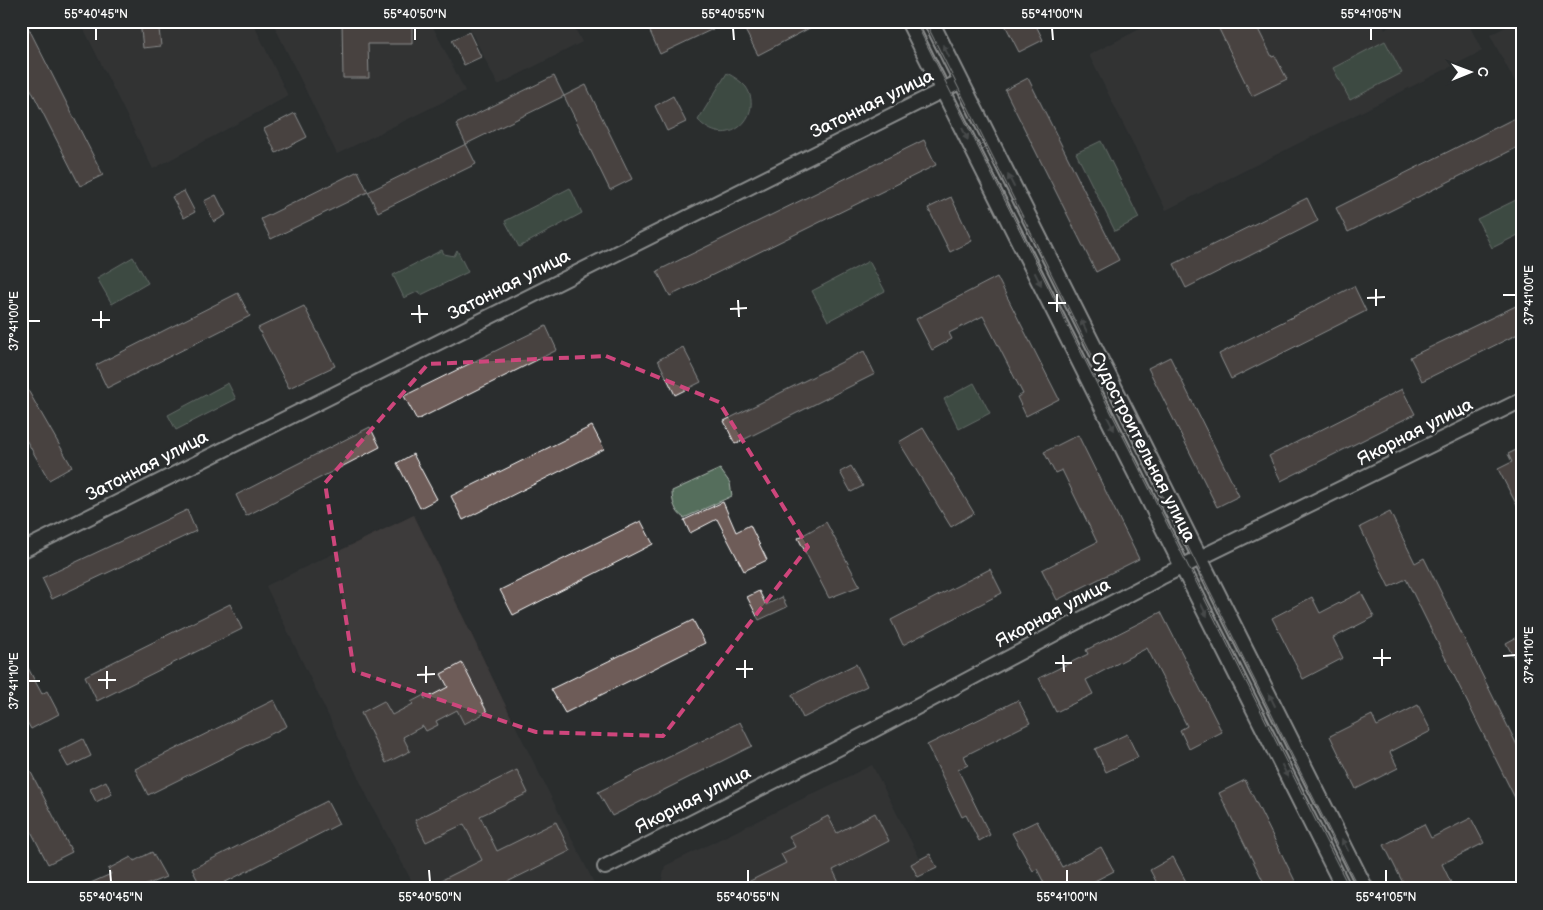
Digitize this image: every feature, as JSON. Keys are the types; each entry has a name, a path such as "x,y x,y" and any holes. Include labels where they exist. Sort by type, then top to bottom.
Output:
{"street":[{"name":"Судостроительная улица","path":"908,21 1344,889"},
{"name":"Судостроительная улица","path":"931,21 1366,889"},
{"name":"Затонная улица","path":"21,551 677,221 961,81"},
{"name":"Якорная улица","path":"605,867 866,734 1182,566 1288,516 1522,400"}],"highlighted area":[{"path":"606,356 719,402 808,547 663,736 536,732 354,671 325,483 428,364"}],"shaded area":[{"path":"80,21 252,21 288,96 153,169"},
{"path":"272,21 430,21 465,91 337,154"},
{"path":"466,21 571,21 582,42 498,85"},
{"path":"1156,21 1381,21 1385,29 1401,21 1467,21 1482,51 1166,210 1089,55"},
{"path":"1518,21 1522,21 1522,95 1490,35"},
{"path":"414,515 517,729 597,889 416,889 372,806 266,586"},
{"path":"872,765 920,859 911,864 918,877 908,889 660,889 665,866"}],"green space":[{"path":"1385,41 1402,73 1350,100 1333,68"},
{"path":"727,73 746,87 751,98 751,108 747,118 740,126 731,131 721,133 709,129 698,120"},
{"path":"1101,141 1139,218 1115,231 1076,153"},
{"path":"570,188 582,213 519,247 505,221"},
{"path":"1518,199 1522,208 1522,233 1492,248 1477,219"},
{"path":"442,250 444,254 454,256 457,250 468,272 421,295 419,291 404,298 393,275"},
{"path":"133,257 148,283 112,304 97,278"},
{"path":"869,261 885,291 828,321 812,291"},
{"path":"228,383 236,399 176,430 168,415"},
{"path":"974,383 990,413 959,429 944,399"},
{"path":"720,469 730,483 732,496 684,518 681,516 675,506 672,491"}],"building":[{"path":"21,21 25,21 103,175 80,186 21,70"},
{"path":"140,21 158,21 161,46 143,48"},
{"path":"342,21 412,21 412,44 368,44 369,78 343,78"},
{"path":"661,21 730,21 660,54 648,27"},
{"path":"762,21 823,21 758,55 745,30"},
{"path":"1003,21 1034,21 1043,40 1019,52"},
{"path":"1215,21 1254,21 1272,57 1275,56 1287,79 1252,96"},
{"path":"469,32 481,57 464,65 452,40"},
{"path":"554,76 564,96 466,144 456,124"},
{"path":"1028,78 1119,260 1096,272 1005,90"},
{"path":"586,85 632,179 610,190 564,96"},
{"path":"673,96 686,122 667,131 655,106"},
{"path":"295,113 307,137 276,153 264,129"},
{"path":"1519,116 1522,123 1522,145 1348,232 1336,208"},
{"path":"924,140 936,165 670,296 657,271"},
{"path":"466,144 476,164 378,212 368,192"},
{"path":"358,171 368,192 271,239 261,219"},
{"path":"184,191 195,212 184,218 172,197"},
{"path":"216,195 226,215 214,222 204,201"},
{"path":"951,197 972,241 950,252 928,208"},
{"path":"1307,198 1318,221 1186,288 1174,264"},
{"path":"997,277 1059,399 1026,416 1017,397 1023,394 983,316 949,333 952,339 932,350 916,319"},
{"path":"1354,286 1366,311 1231,379 1219,354"},
{"path":"238,293 250,316 107,388 96,365"},
{"path":"1522,303 1522,332 1422,381 1410,357"},
{"path":"304,306 335,366 289,388 258,328"},
{"path":"546,326 557,350 417,420 404,396"},
{"path":"683,347 701,382 675,395 658,360"},
{"path":"864,351 875,374 735,444 724,421"},
{"path":"1170,357 1239,496 1217,507 1148,368"},
{"path":"21,378 72,467 49,480 21,431"},
{"path":"1402,389 1415,414 1281,481 1269,456"},
{"path":"592,426 604,449 463,520 451,496"},
{"path":"370,427 380,447 246,516 236,495"},
{"path":"923,428 974,513 951,527 899,442"},
{"path":"1078,435 1139,559 1057,600 1042,570 1097,542 1062,470 1055,473 1044,452"},
{"path":"1522,447 1522,515 1498,469 1512,462 1508,454"},
{"path":"413,454 437,499 420,508 397,463"},
{"path":"851,466 863,486 851,492 840,472"},
{"path":"723,502 736,532 750,525 767,560 744,571 717,519 690,533 684,520"},
{"path":"187,510 196,531 52,599 42,578"},
{"path":"1390,512 1415,563 1424,558 1522,755 1522,812 1406,579 1389,587 1360,527"},
{"path":"641,521 653,544 513,615 500,590"},
{"path":"826,522 860,586 829,598 798,538"},
{"path":"990,569 1002,593 903,645 891,620"},
{"path":"759,591 766,605 782,597 787,607 759,620 747,597"},
{"path":"1361,592 1374,617 1333,638 1343,658 1303,679 1272,618 1312,597 1320,613"},
{"path":"230,604 242,629 97,701 85,676"},
{"path":"1161,612 1222,732 1189,749 1180,730 1187,726 1147,648 1086,680 1093,694 1056,712 1039,678 1088,654 1086,650"},
{"path":"693,620 705,643 565,713 551,689"},
{"path":"1517,637 1522,645 1522,673 1506,643"},
{"path":"21,655 42,694 47,691 59,714 31,729 21,712"},
{"path":"462,663 487,712 464,724 457,710 436,721 438,725 426,731 423,726 403,737 410,751 386,763 361,713 384,701 392,715 413,704 411,702 424,695 425,699 448,687 441,674"},
{"path":"856,664 867,686 803,718 792,695"},
{"path":"274,700 287,726 148,795 135,769"},
{"path":"1018,700 1030,723 964,756 968,765 958,770 990,835 979,841 966,815 962,817 927,745"},
{"path":"1418,705 1431,731 1390,752 1398,768 1356,789 1330,736 1372,715 1377,726"},
{"path":"740,722 752,746 612,816 598,792"},
{"path":"1127,734 1138,757 1106,772 1095,749"},
{"path":"83,739 91,756 68,767 59,751"},
{"path":"21,753 72,852 48,864 21,812"},
{"path":"517,770 528,793 480,816 497,851 556,822 570,851 493,889 424,889 482,860 464,824 426,842 415,820"},
{"path":"1245,780 1299,889 1267,889 1219,793"},
{"path":"106,781 112,794 96,802 90,789"},
{"path":"327,801 339,824 212,889 202,889 192,869"},
{"path":"875,813 889,841 833,870 840,885 833,889 734,889 786,863 781,854 795,847 789,836 828,816 837,833"},
{"path":"1471,818 1484,843 1442,864 1454,889 1406,889 1384,845 1424,824 1431,838"},
{"path":"1037,821 1062,867 1101,847 1114,871 1079,889 1047,889 1037,869 1033,871 1012,833"},
{"path":"152,852 166,877 146,885 148,889 77,889 111,874 108,869 131,857 134,861"},
{"path":"930,854 937,868 918,877 911,864"},
{"path":"1173,857 1190,889 1160,889 1150,870"}],"tram line":[{"path":"915,21 1350,889"},
{"path":"925,21 1359,889"}]}
